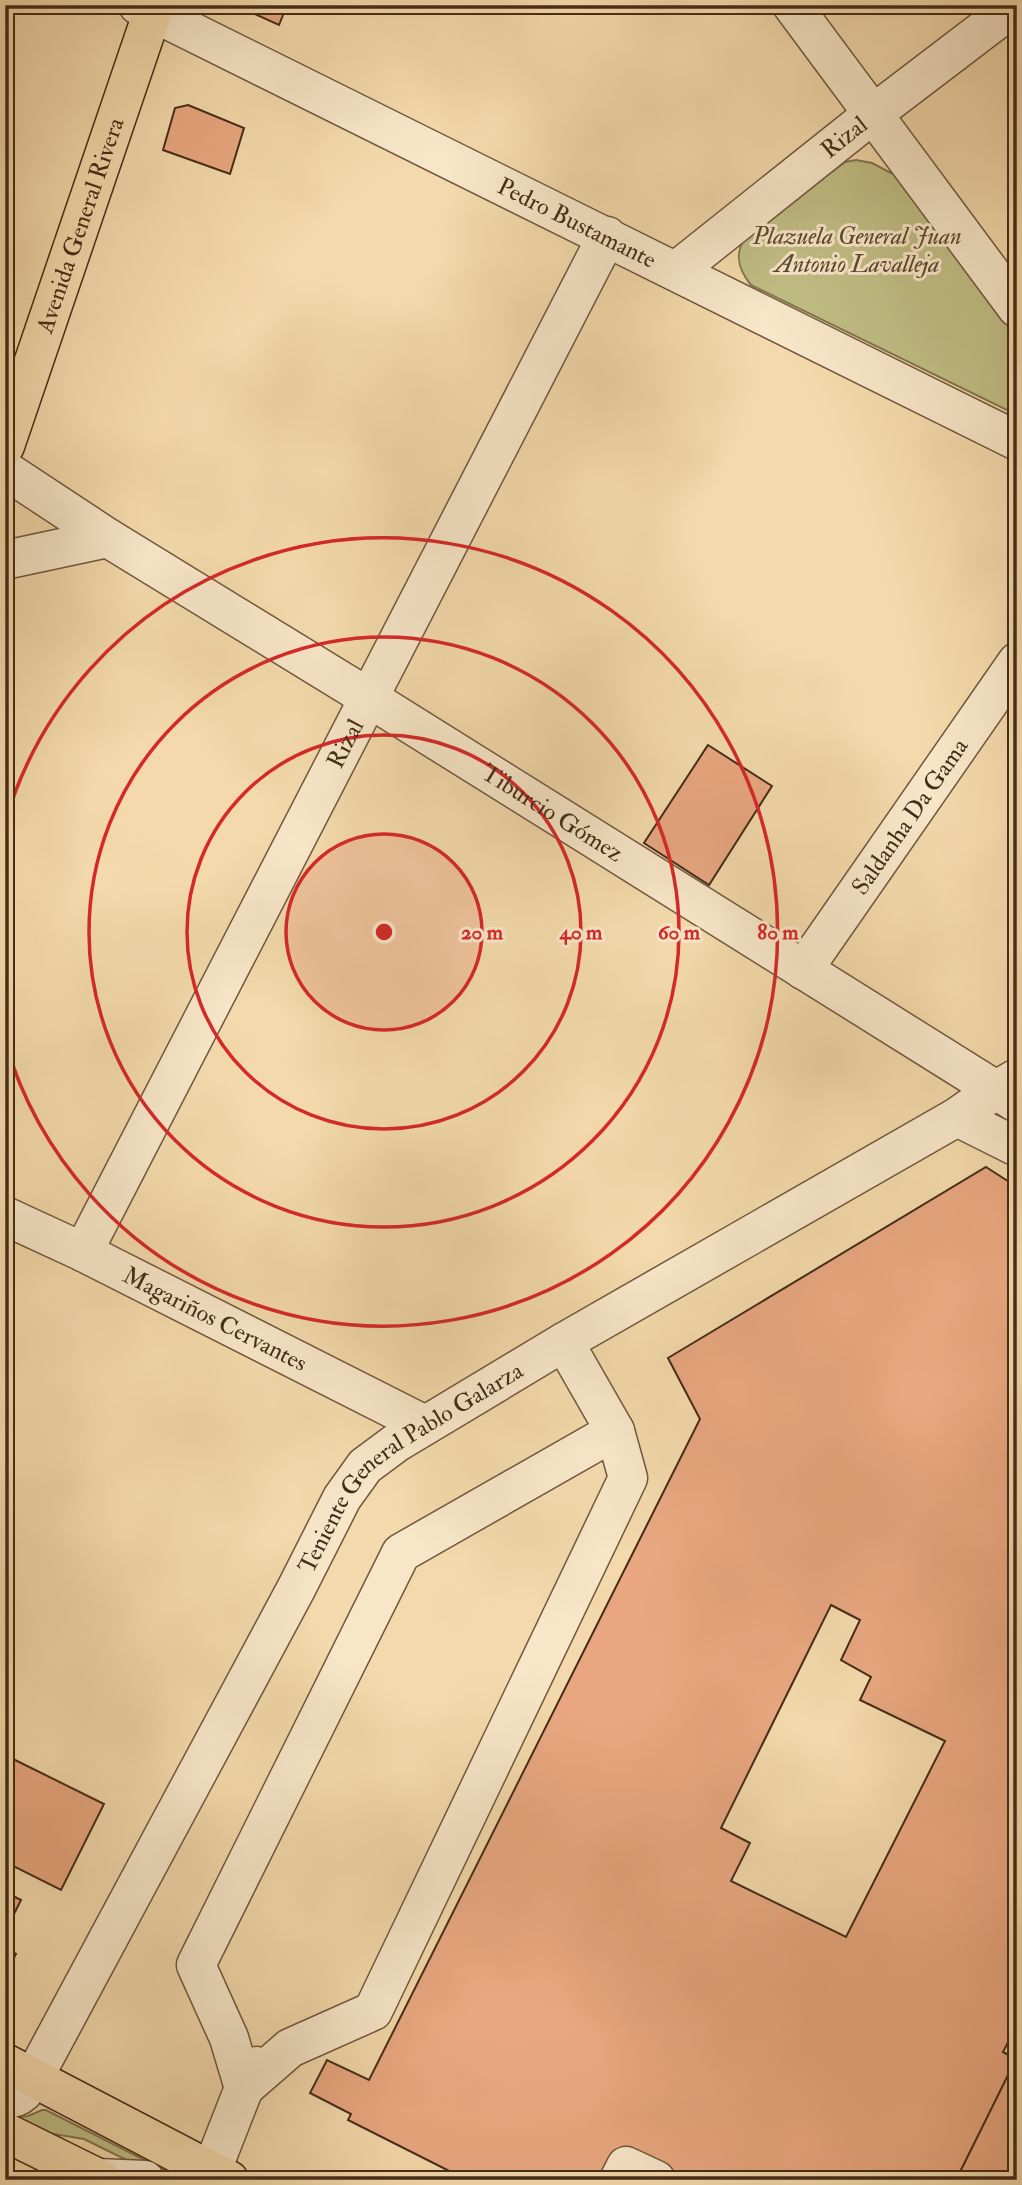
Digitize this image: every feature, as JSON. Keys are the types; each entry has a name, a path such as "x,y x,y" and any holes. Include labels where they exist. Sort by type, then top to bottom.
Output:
{"main road":[{"name":"Avenida General Rivera","path":"5,446 148,8"},
{"path":"15,2079 217,2177"},
{"path":"5,2132 99,2179"}],"street":[{"path":"792,5 1017,308"},
{"name":"Rizal","path":"676,271 873,114 1016,5"},
{"name":"Pedro Bustamante","path":"148,8 1017,441"},
{"name":"Rizal","path":"83,1252 607,236"},
{"name":"Tiburcio Gómez","path":"5,470 108,538 803,970 1009,1091"},
{"path":"5,560 108,538"},
{"name":"Saldanha Da Gama","path":"803,970 1017,662"},
{"name":"Teniente General Pablo Galarza","path":"15,2079 291,1599 342,1498 365,1466 425,1426 564,1342 957,1117 1009,1091"},
{"path":"957,1117 1017,1147"},
{"name":"Magariños Cervantes","path":"5,1216 83,1252 425,1426"},
{"path":"217,2177 244,2088 290,2048 373,2011 628,1478 615,1431 564,1342"},
{"path":"244,2088 229,2038 196,1965 401,1553 615,1431"},
{"path":"619,2180 626,2166 656,2180"},
{"path":"99,2179 145,2180"}],"green space":[{"name":"Plazuela General Juan Antonio Lavalleja","path":"856,160 872,163 897,176 1017,338 1017,415 751,285 746,279 740,266 739,254 747,235 845,162"},
{"path":"42,2110 184,2180 167,2180 84,2139 35,2131 15,2117 28,2116"}],"building":[{"path":"235,5 287,5 279,25"},
{"path":"188,105 244,128 230,174 163,150 175,108"},
{"path":"708,745 772,786 709,885 644,843"},
{"path":"986,1167 1017,1187 1017,2025 1003,2052 1016,2059 956,2180 676,2180 624,2154 610,2180 467,2180 348,2120 351,2114 310,2093 327,2060 369,2080 700,1419 668,1358","holes":["831,1605 860,1620 841,1660 871,1677 860,1700 945,1741 846,1937 731,1881 750,1843 721,1828"]},
{"path":"5,1755 104,1804 61,1890 5,1862"},
{"path":"5,1892 21,1900 8,1926 5,1925"},
{"path":"5,1948 16,1954 5,1975"},
{"path":"1016,2059 1017,2180 956,2180"}]}
